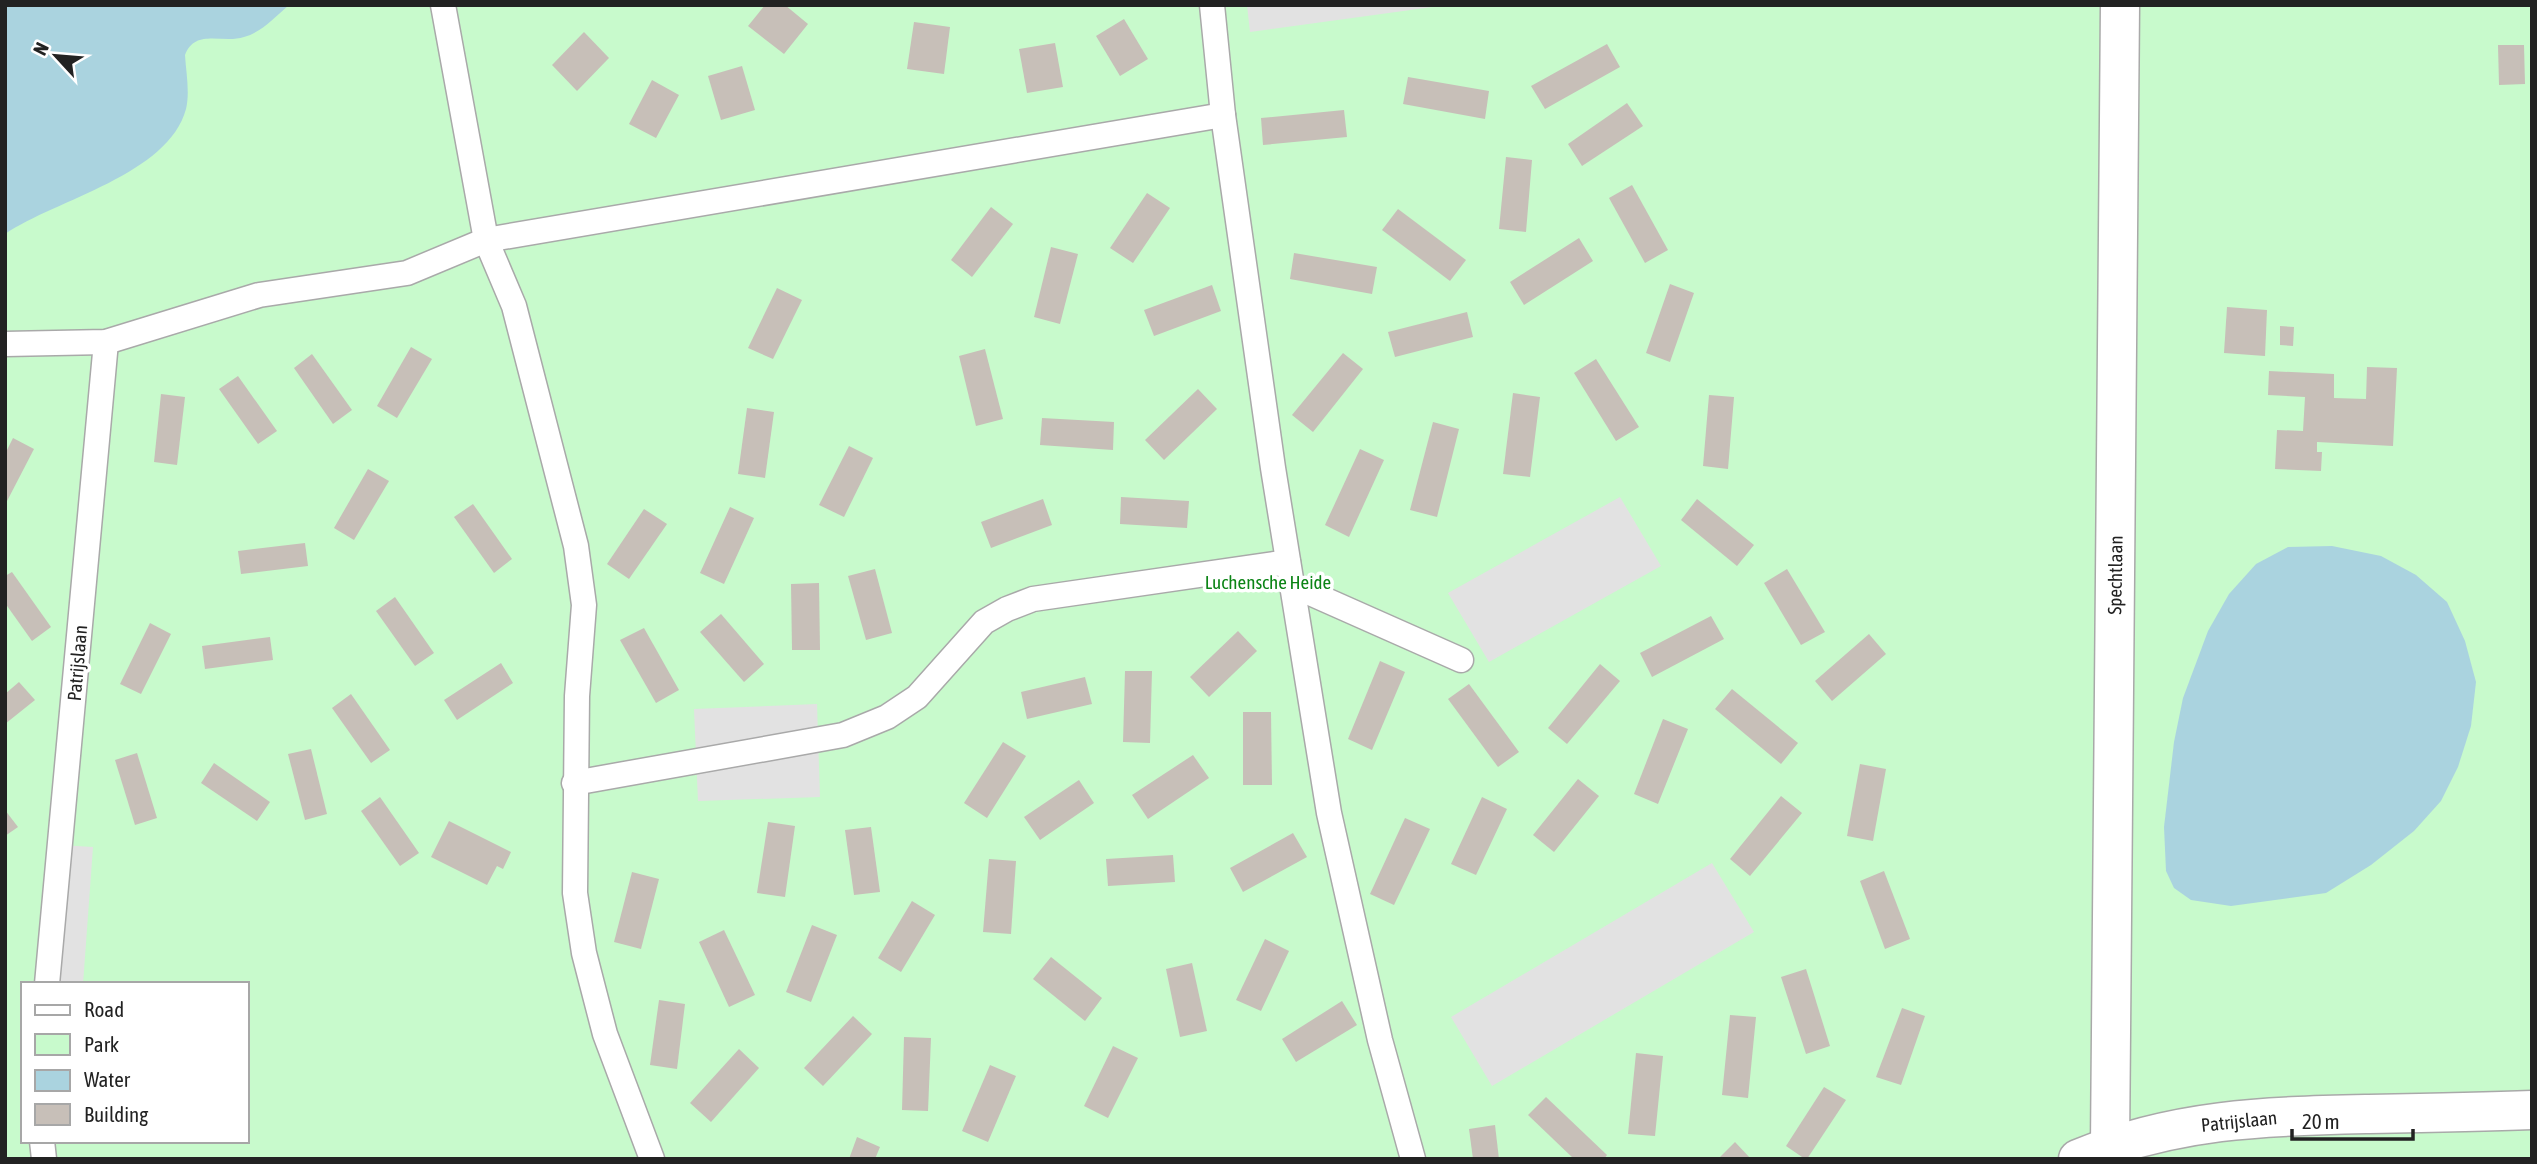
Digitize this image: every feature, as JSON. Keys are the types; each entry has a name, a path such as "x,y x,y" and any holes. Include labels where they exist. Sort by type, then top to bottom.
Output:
{"street":[{"name":"Spechtlaan","path":"2094,1152 2120,5"},
{"name":"Patrijslaan","path":"2094,1152 2179,1127 2267,1116 2532,1110"}],"lane":[{"path":"443,5 486,240 514,306 576,546 584,605 574,783 575,892 584,953 606,1034 652,1159"},
{"path":"1212,5 1223,116 1272,468 1329,813 1380,1040 1413,1159"},
{"path":"5,344 106,342 259,295 407,273 486,240 1223,116"},
{"name":"Patrijslaan","path":"47,982 106,342"},
{"path":"574,783 843,736 867,727 917,697 984,622 1033,599 1290,574 1461,660"}],"green space":[{"name":"Luchensche Heide","path":"5,5 2532,5 2532,1159 5,1159"}],"shaded area":[{"path":"1247,5 1447,5 1250,32"},
{"path":"1620,497 1661,566 1489,662 1448,593"},
{"path":"817,704 820,797 698,801 694,709"},
{"path":"60,845 93,847 83,982 47,982"},
{"path":"1712,863 1754,932 1492,1086 1451,1017"}],"water":[{"path":"5,5 289,5 251,35 236,39 203,39 190,47 185,55 188,89 186,109 175,132 157,151 135,168 108,183 5,234"},
{"path":"2332,546 2381,556 2416,575 2447,602 2465,641 2476,682 2471,726 2458,767 2441,801 2414,831 2371,865 2326,893 2231,906 2191,900 2174,888 2166,871 2164,827 2174,742 2183,698 2208,631 2229,594 2256,564 2288,547"}],"building":[{"path":"765,5 785,5 808,24 784,54 748,26"},
{"path":"1124,19 1148,59 1120,76 1096,36"},
{"path":"914,22 950,27 944,74 907,69"},
{"path":"584,32 609,58 577,91 552,65"},
{"path":"1055,43 1063,87 1027,93 1019,49"},
{"path":"1607,44 1620,67 1545,109 1531,86"},
{"path":"2498,45 2524,45 2525,84 2499,85"},
{"path":"742,66 755,110 721,120 708,76"},
{"path":"1408,77 1489,91 1485,119 1403,104"},
{"path":"652,80 679,95 656,138 629,124"},
{"path":"1627,103 1643,126 1582,166 1568,144"},
{"path":"1344,110 1347,137 1263,145 1261,118"},
{"path":"1506,157 1532,160 1526,232 1499,229"},
{"path":"1632,185 1668,250 1645,263 1609,198"},
{"path":"1147,193 1170,208 1133,263 1110,248"},
{"path":"991,207 1013,224 972,277 951,260"},
{"path":"1398,209 1466,260 1450,281 1382,230"},
{"path":"1579,238 1593,261 1524,305 1510,282"},
{"path":"1051,247 1078,254 1060,324 1034,317"},
{"path":"1294,253 1377,267 1372,294 1290,279"},
{"path":"1670,284 1694,293 1670,362 1646,353"},
{"path":"1212,285 1221,311 1154,336 1144,310"},
{"path":"777,288 802,300 773,359 748,348"},
{"path":"2227,307 2267,310 2265,356 2224,353"},
{"path":"1467,312 1473,337 1395,357 1388,332"},
{"path":"2280,326 2294,327 2293,346 2280,345"},
{"path":"411,347 432,359 397,418 377,406"},
{"path":"985,349 1003,419 976,426 959,356"},
{"path":"1343,353 1363,369 1313,432 1292,415"},
{"path":"312,354 352,410 333,424 294,368"},
{"path":"1596,359 1639,427 1616,441 1574,373"},
{"path":"2367,367 2397,368 2393,446 2317,442 2317,452 2322,452 2321,471 2275,469 2277,430 2303,431 2305,397 2268,395 2269,371 2334,374 2334,398 2366,399"},
{"path":"238,376 277,431 258,444 219,389"},
{"path":"1198,389 1217,409 1164,460 1145,440"},
{"path":"1513,393 1540,397 1530,477 1503,474"},
{"path":"161,394 185,397 177,465 154,462"},
{"path":"1709,395 1734,397 1728,469 1703,466"},
{"path":"747,408 774,412 765,478 738,474"},
{"path":"1042,418 1114,422 1113,450 1040,445"},
{"path":"1433,422 1459,429 1437,517 1410,510"},
{"path":"13,438 34,449 5,505 5,454"},
{"path":"849,446 873,458 844,517 819,505"},
{"path":"1360,449 1384,460 1349,537 1325,525"},
{"path":"368,469 389,481 354,540 334,528"},
{"path":"1121,497 1189,501 1187,528 1120,524"},
{"path":"1043,499 1052,525 991,548 981,522"},
{"path":"1697,499 1754,545 1737,566 1681,520"},
{"path":"473,504 512,559 494,573 454,517"},
{"path":"730,507 754,518 724,584 700,573"},
{"path":"644,509 667,524 629,579 607,564"},
{"path":"305,543 308,566 241,574 238,551"},
{"path":"875,569 892,633 866,640 848,576"},
{"path":"1787,569 1825,632 1801,645 1764,583"},
{"path":"12,572 51,627 32,641 5,603 5,576"},
{"path":"819,583 820,650 792,650 791,584"},
{"path":"395,597 434,653 415,666 376,611"},
{"path":"721,614 764,664 744,682 700,632"},
{"path":"1711,616 1724,639 1652,677 1640,653"},
{"path":"150,623 171,634 141,694 120,684"},
{"path":"644,628 679,690 656,703 620,640"},
{"path":"1238,631 1257,651 1209,697 1190,677"},
{"path":"1869,634 1886,654 1832,701 1815,681"},
{"path":"270,637 273,660 205,669 202,646"},
{"path":"1380,661 1405,672 1372,750 1348,739"},
{"path":"501,663 513,683 457,720 444,700"},
{"path":"1600,664 1620,681 1567,744 1548,728"},
{"path":"1125,671 1152,671 1150,743 1123,742"},
{"path":"1085,677 1092,704 1027,719 1021,692"},
{"path":"19,682 35,700 5,724 5,694"},
{"path":"1469,684 1519,752 1498,767 1448,699"},
{"path":"1732,689 1798,743 1781,764 1715,709"},
{"path":"351,694 390,750 371,763 332,708"},
{"path":"1243,712 1271,712 1272,785 1243,785"},
{"path":"1663,719 1688,729 1658,804 1634,794"},
{"path":"1003,742 1026,756 987,818 964,803"},
{"path":"311,749 327,814 305,820 288,754"},
{"path":"137,753 157,818 135,825 115,760"},
{"path":"1193,755 1209,778 1148,819 1132,795"},
{"path":"214,763 270,802 257,821 201,783"},
{"path":"1860,764 1886,769 1873,841 1847,836"},
{"path":"1578,779 1599,796 1554,852 1533,835"},
{"path":"1079,780 1094,803 1040,840 1024,817"},
{"path":"1781,796 1802,813 1750,876 1730,859"},
{"path":"380,797 419,853 400,866 361,811"},
{"path":"1482,797 1507,809 1476,875 1451,864"},
{"path":"5,810 18,827 5,836"},
{"path":"1405,818 1430,829 1394,905 1370,894"},
{"path":"449,821 511,852 503,869 497,866 487,885 431,857"},
{"path":"768,822 795,826 785,897 757,893"},
{"path":"871,827 880,892 854,895 845,830"},
{"path":"1293,833 1307,857 1243,892 1230,868"},
{"path":"1173,855 1175,882 1108,886 1106,859"},
{"path":"989,859 1016,861 1011,934 983,932"},
{"path":"1884,871 1910,939 1885,949 1860,881"},
{"path":"632,872 659,879 641,949 614,942"},
{"path":"912,901 935,915 901,972 878,958"},
{"path":"812,925 837,935 811,1002 786,992"},
{"path":"724,930 755,995 729,1007 699,942"},
{"path":"1265,939 1289,951 1261,1011 1236,1000"},
{"path":"1051,957 1102,998 1085,1021 1033,979"},
{"path":"1192,963 1207,1031 1180,1037 1166,969"},
{"path":"1806,969 1830,1046 1806,1054 1781,977"},
{"path":"659,1000 685,1004 677,1069 650,1065"},
{"path":"1342,1001 1357,1025 1296,1062 1282,1039"},
{"path":"1902,1008 1925,1016 1901,1085 1876,1077"},
{"path":"1730,1015 1756,1017 1748,1098 1722,1095"},
{"path":"853,1016 872,1034 823,1086 804,1068"},
{"path":"904,1037 931,1038 928,1111 902,1110"},
{"path":"1113,1046 1138,1058 1108,1118 1084,1106"},
{"path":"739,1049 759,1068 711,1122 690,1103"},
{"path":"1636,1053 1663,1056 1655,1136 1628,1134"},
{"path":"990,1065 1016,1076 988,1142 962,1131"},
{"path":"1824,1087 1846,1100 1805,1159 1786,1146"},
{"path":"1546,1097 1607,1155 1604,1159 1574,1159 1528,1115"},
{"path":"1495,1125 1499,1159 1473,1159 1469,1129"},
{"path":"857,1137 880,1147 875,1159 849,1159"},
{"path":"1735,1142 1751,1159 1718,1159"}]}
